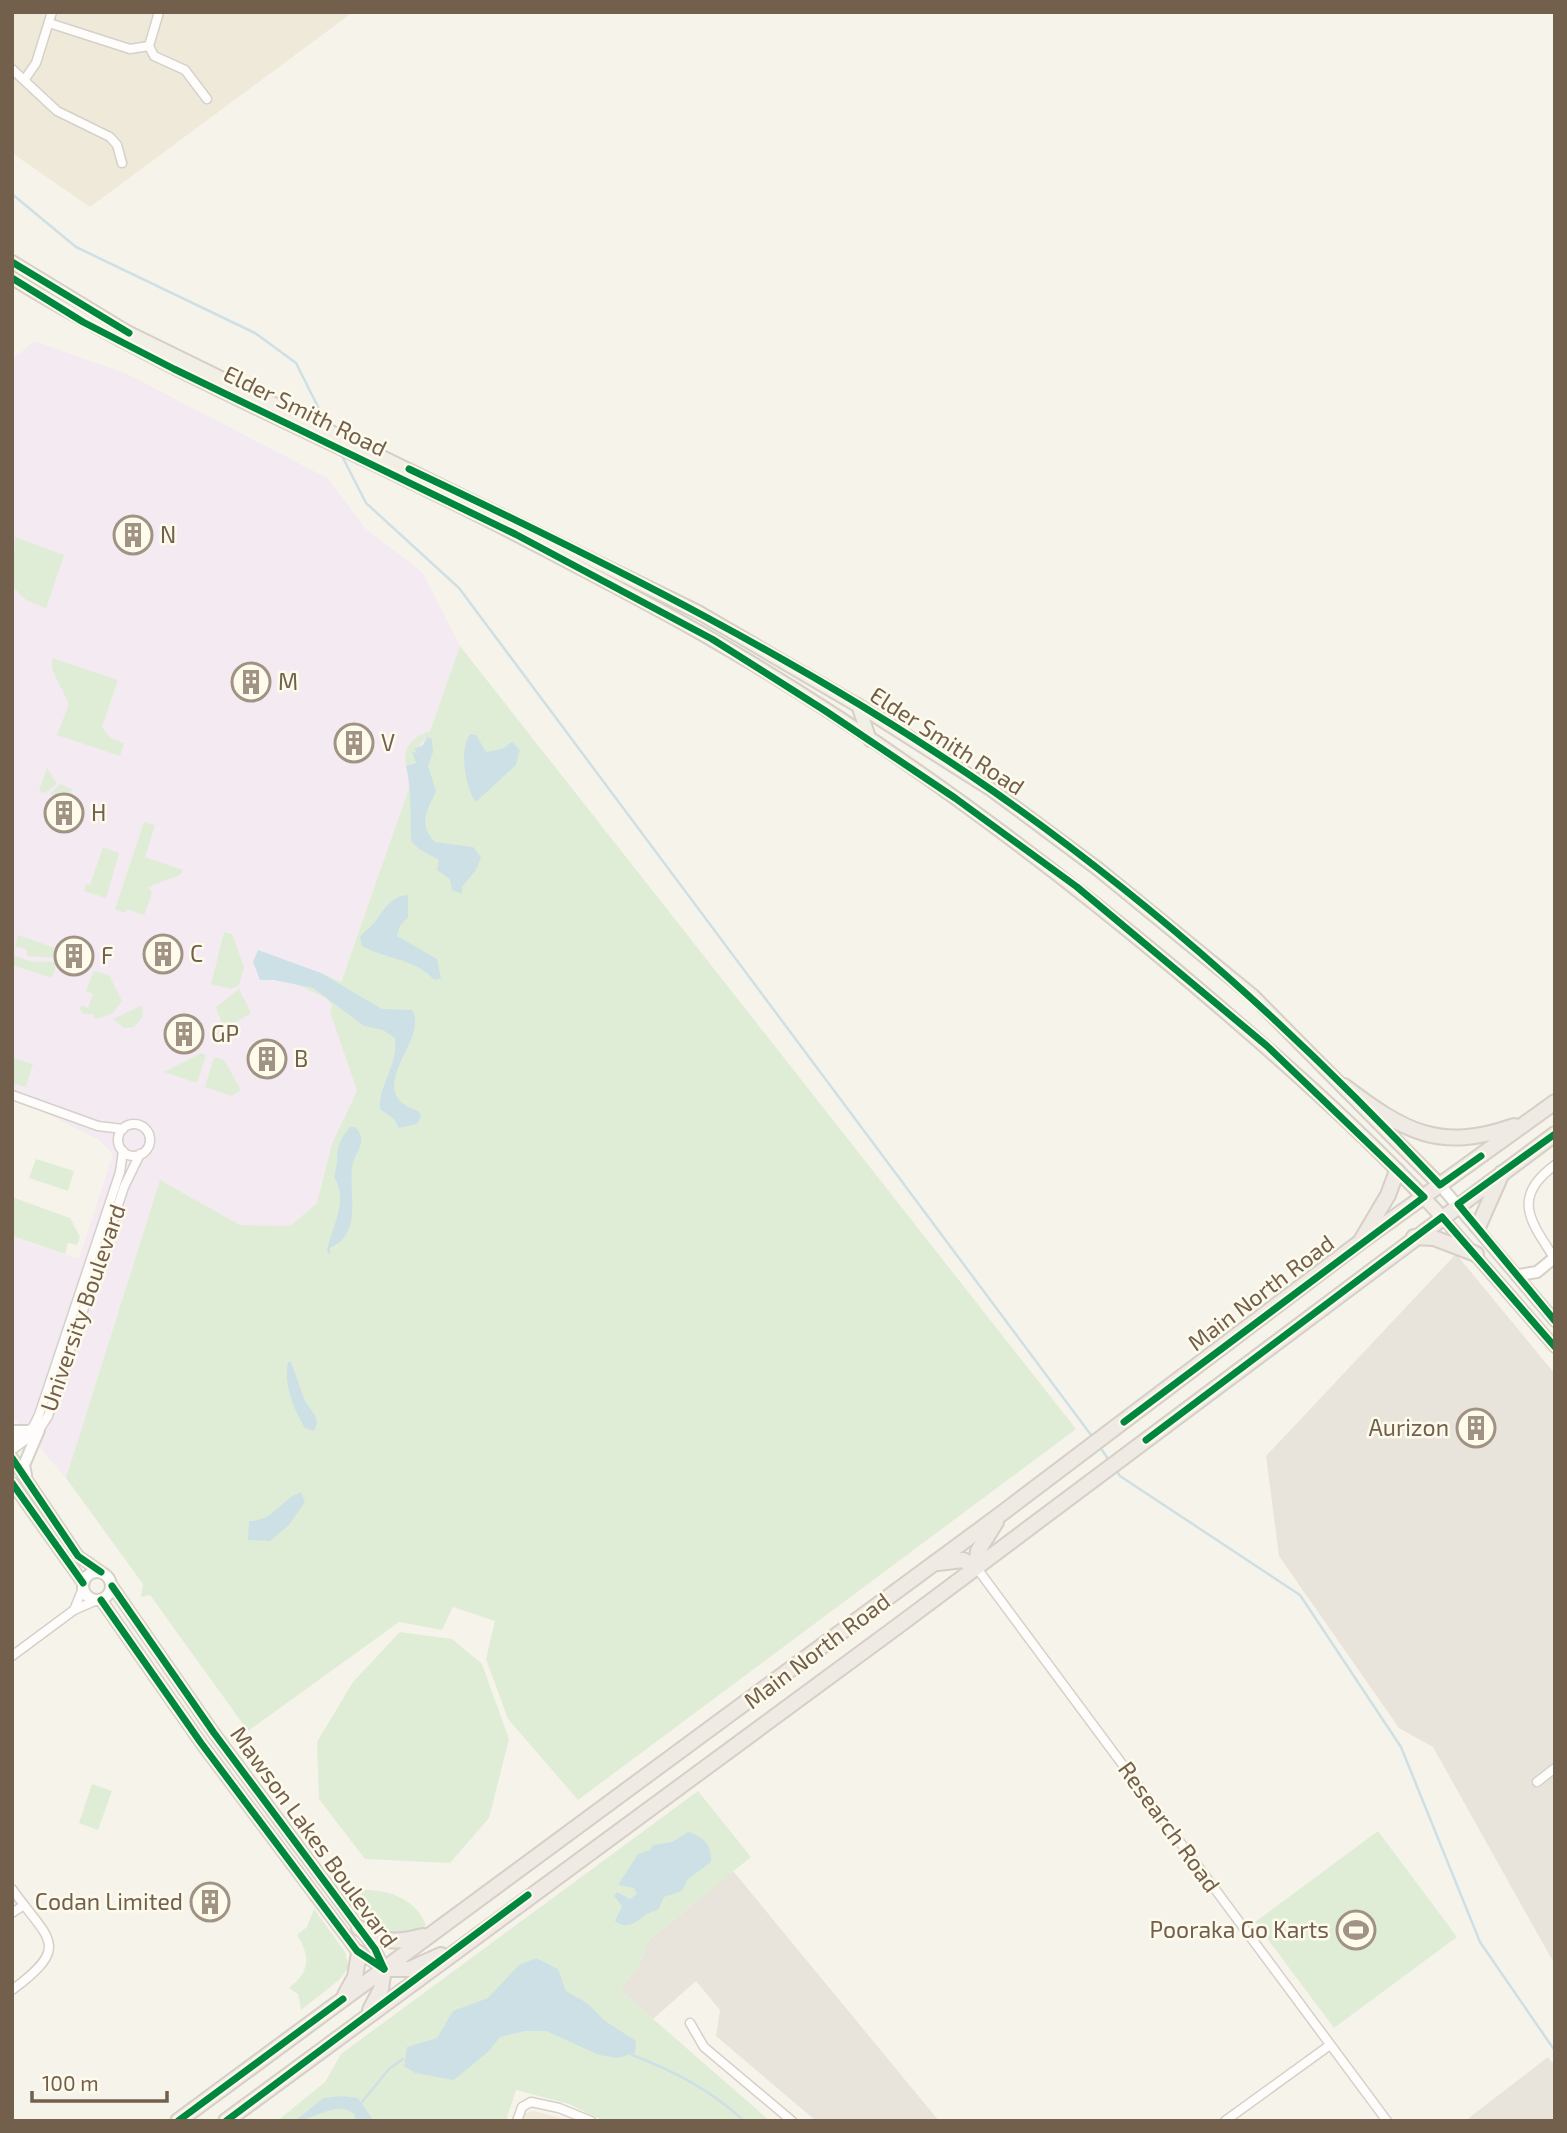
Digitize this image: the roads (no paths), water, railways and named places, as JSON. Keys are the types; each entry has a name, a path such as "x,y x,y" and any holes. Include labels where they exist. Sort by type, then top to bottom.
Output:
{"highway":[{"path":"1345,1086 1405,1128 1439,1139 1484,1136 1529,1121"},
{"name":"Main North Road","path":"178,2121 934,1564 1359,1243 1555,1102"},
{"name":"Main North Road","path":"226,2121 458,1947 976,1567 1555,1134"},
{"path":"1359,1243 1388,1195 1397,1171"},
{"path":"1478,1227 1503,1172"},
{"path":"1414,1237 1434,1238 1476,1255"},
{"path":"934,1564 963,1560 976,1567 981,1544 1001,1514"},
{"path":"359,1927 373,1937 390,1942 429,1934"},
{"path":"363,2019 378,1997 384,1969 410,1969 458,1947"},
{"path":"343,1999 355,1977 359,1953"}],"main road":[{"name":"Elder Smith Road","path":"12,262 127,332 698,612 858,705 992,790 1098,869 1253,996 1440,1185"},
{"name":"Elder Smith Road","path":"12,278 83,322 515,534 712,639 824,709 955,797 1077,887 1267,1046 1442,1217"},
{"path":"12,287 83,322"},
{"path":"824,709 846,709 858,705 870,740"}],"street":[{"path":"25,79 36,63 52,12"},
{"path":"159,12 149,46 155,56 185,70 207,99"},
{"path":"49,23 134,50 149,46"},
{"path":"12,69 57,111 110,137 117,145 122,163"},
{"path":"12,1095 98,1126 123,1129 139,1125 148,1132 149,1146 140,1154 130,1155 123,1150 119,1140 98,1126"},
{"path":"119,1140 123,1129"},
{"name":"University Boulevard","path":"12,1443 34,1430 120,1172 123,1150"},
{"name":"University Boulevard","path":"12,1450 34,1430 53,1405 124,1187 140,1154"},
{"path":"1519,1275 1537,1272 1554,1258 1531,1220 1527,1196 1537,1179 1555,1166"},
{"path":"1440,1185 1519,1275 1552,1318 1536,1325"},
{"path":"1442,1217 1555,1347"},
{"path":"12,1431 34,1430 24,1465 26,1475"},
{"path":"12,1458 26,1475 78,1556 109,1577 112,1586 109,1595 74,1611 12,1656"},
{"path":"12,1483 88,1597 99,1600"},
{"name":"Research Road","path":"976,1567 1387,2121"},
{"path":"74,1611 88,1575 101,1572"},
{"name":"Mawson Lakes Boulevard","path":"112,1586 214,1733 380,1956 384,1969"},
{"name":"Mawson Lakes Boulevard","path":"99,1600 201,1743 359,1953 384,1969"},
{"path":"1536,1782 1555,1768"},
{"path":"12,1889 46,1934 49,1951 41,1969 12,1990"},
{"path":"12,1913 24,1905"},
{"path":"691,2023 704,2048 792,2121"},
{"path":"1225,2121 1330,2045"},
{"path":"517,2121 525,2104 536,2102 591,2121"}],"waterway":[{"path":"12,194 76,247 255,333 296,363 326,423"},
{"path":"341,454 366,503 459,588 1094,1439"},
{"path":"1100,1447 1110,1462"},
{"path":"1116,1470 1120,1476 1300,1595 1401,1747 1480,1942 1555,2051"},
{"path":"632,2055 691,2082 744,2121"},
{"path":"362,2102 389,2069 403,2059"}],"place":[{"name":"N","path":"133,535"},
{"name":"M","path":"251,682"},
{"name":"V","path":"354,743"},
{"name":"H","path":"64,813"},
{"name":"C","path":"163,954"},
{"name":"F","path":"74,956"},
{"name":"GP","path":"184,1034"},
{"name":"B","path":"267,1059"},
{"name":"Aurizon","path":"1476,1428"},
{"name":"Codan Limited","path":"210,1902"},
{"name":"Pooraka Go Karts","path":"1356,1930"}]}
